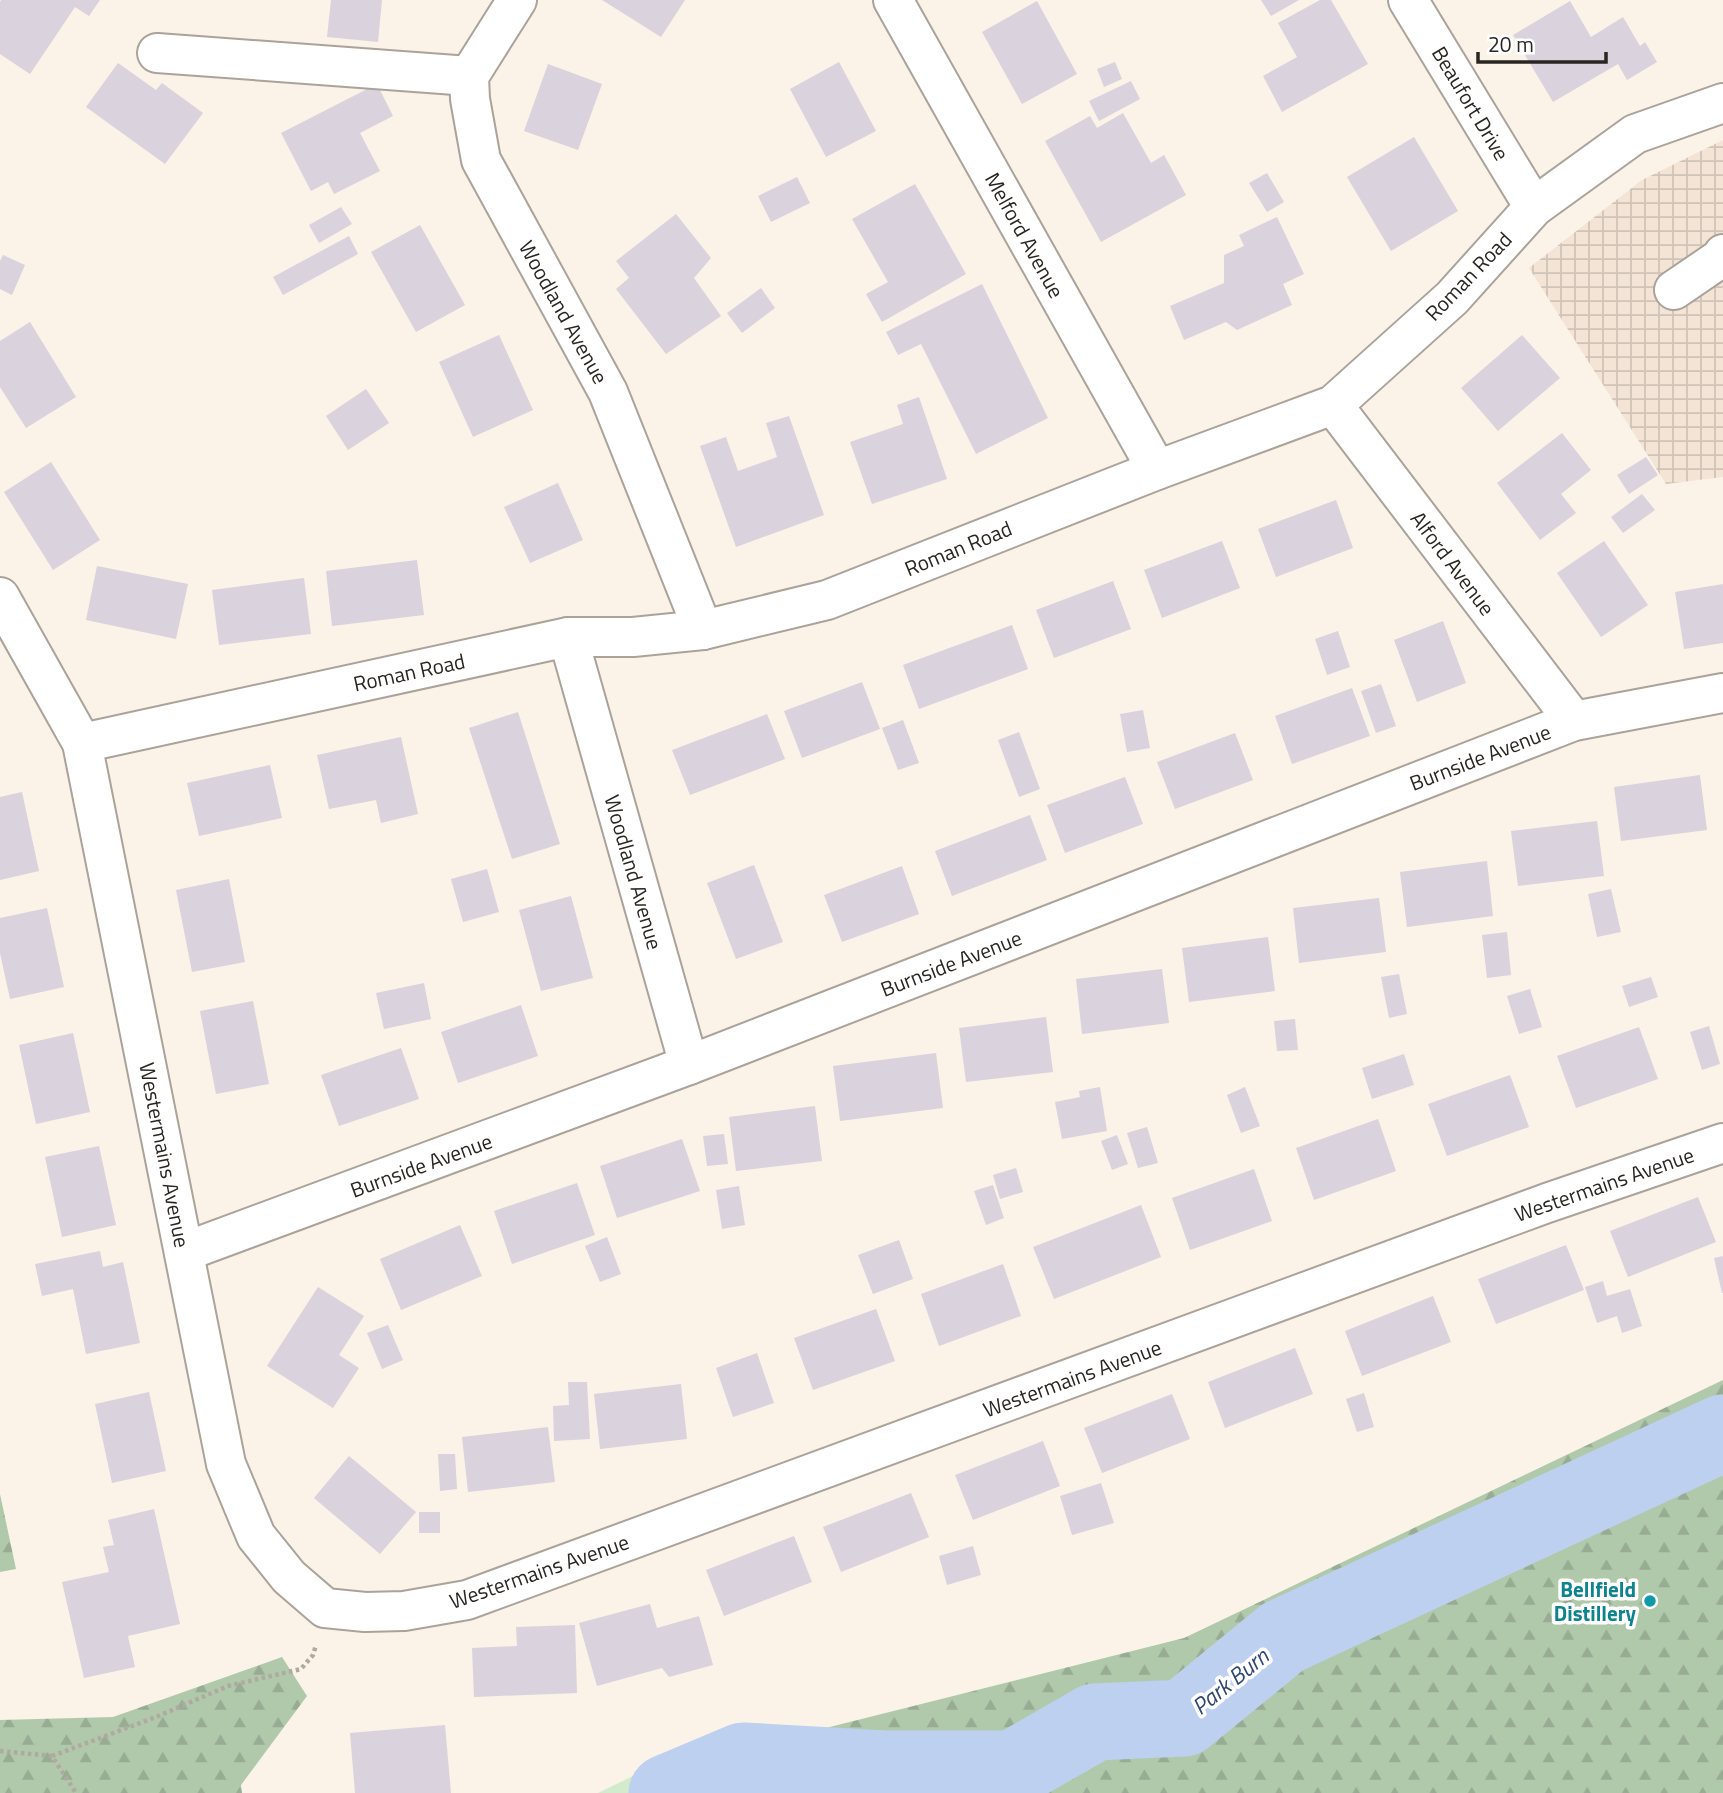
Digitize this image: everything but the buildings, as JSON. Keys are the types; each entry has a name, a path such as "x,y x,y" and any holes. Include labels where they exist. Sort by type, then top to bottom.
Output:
{"street":[{"path":"157,53 469,76 517,0"},
{"name":"Melford Avenue","path":"893,0 1157,470"},
{"name":"Beaufort Drive","path":"1408,0 1534,206"},
{"name":"Woodland Avenue","path":"469,76 470,99 481,160 608,392 703,630"},
{"name":"Roman Road","path":"82,743 568,637 633,637 703,630 827,600 1157,470 1332,405 1452,298 1534,206 1635,134 1721,110"},
{"path":"1674,290 1723,254"},
{"name":"Alford Avenue","path":"1332,405 1574,721"},
{"name":"Westermains Avenue","path":"0,597 82,743 226,1464 256,1536 289,1577 325,1608 365,1612 404,1611 467,1600 1547,1203 1723,1143"},
{"name":"Woodland Avenue","path":"568,637 689,1065"},
{"name":"Burnside Avenue","path":"184,1252 689,1065 1574,721 1723,694"}],"path":[{"path":"0,1751 51,1756 156,1717 228,1686 301,1669 313,1656 325,1608"},
{"path":"51,1756 76,1793"}],"shaded area":[{"path":"1723,140 1723,477 1666,484 1529,268 1642,180"}],"green space":[{"path":"1723,1380 1723,1793 668,1793 631,1777 1184,1638"},
{"path":"0,1494 16,1569 0,1572"},
{"path":"282,1657 307,1696 241,1785 242,1793 0,1793 0,1720 113,1717"},
{"path":"631,1777 668,1793 598,1793"}],"waterway":[{"name":"Park Burn","path":"667,1793 743,1761 885,1769 1013,1769 1095,1722 1184,1718 1283,1637 1723,1433"}],"place":[{"name":"Bellfield Distillery","path":"1650,1601"}]}
